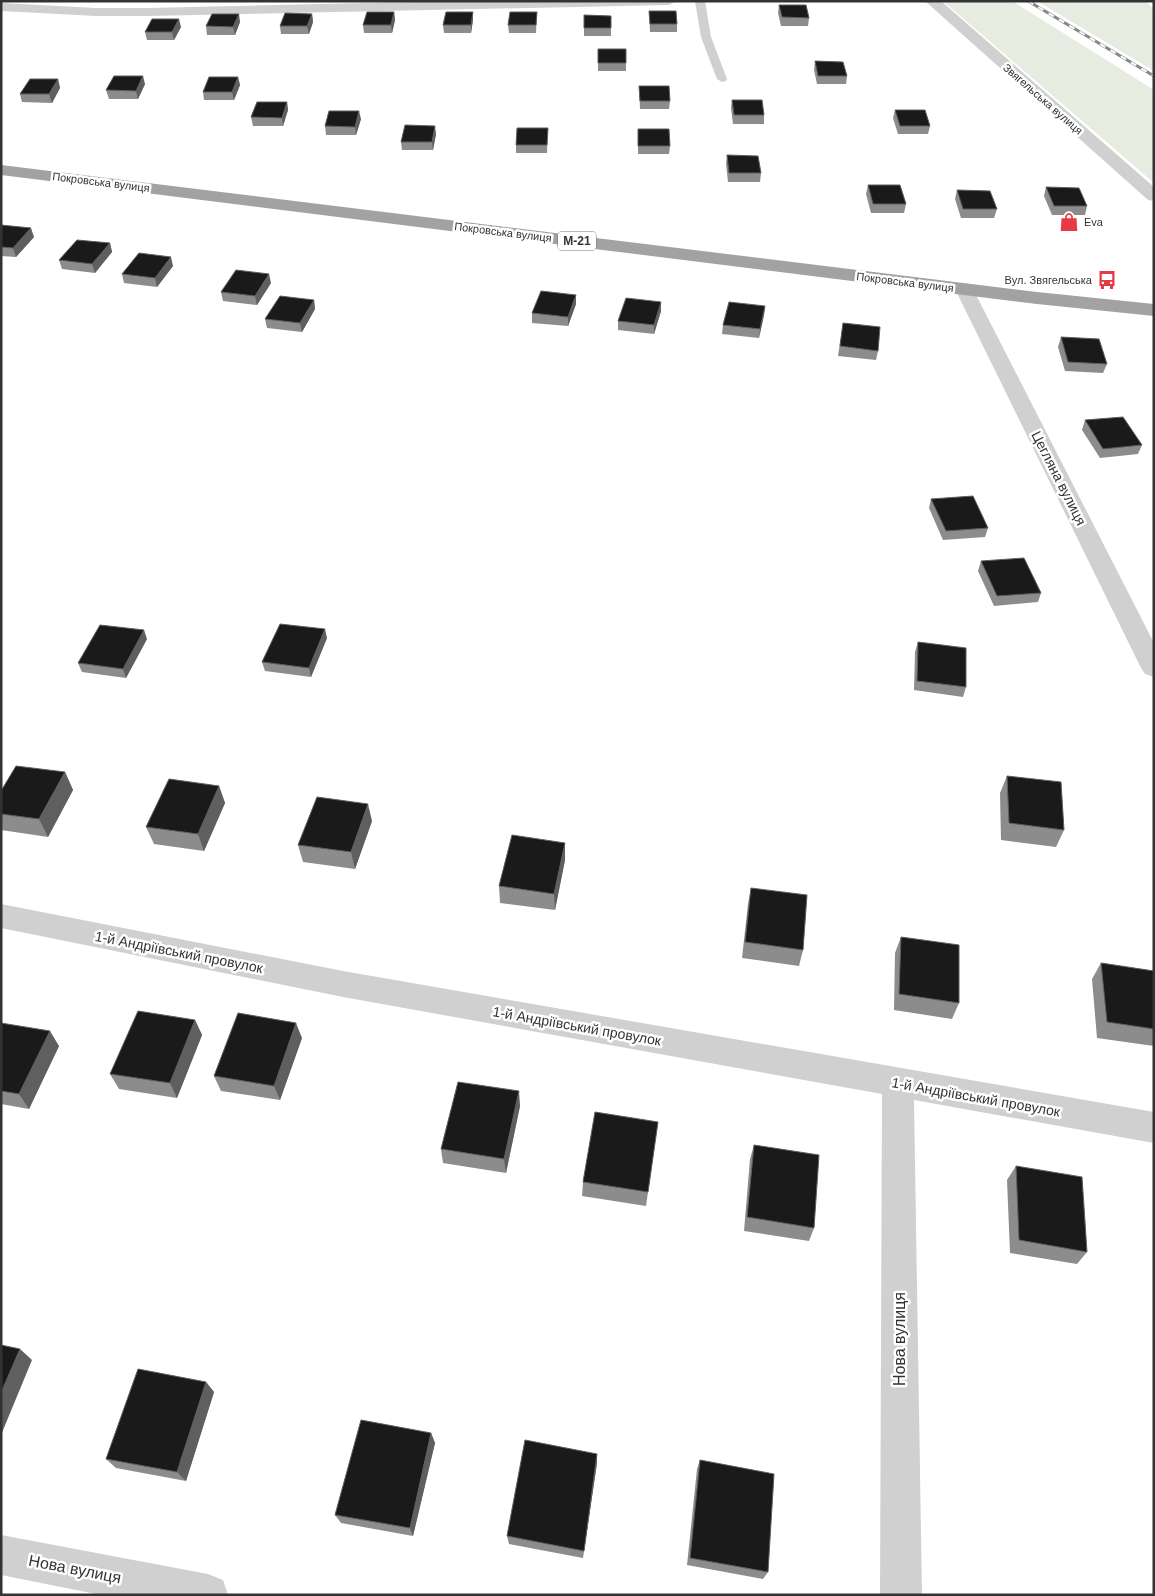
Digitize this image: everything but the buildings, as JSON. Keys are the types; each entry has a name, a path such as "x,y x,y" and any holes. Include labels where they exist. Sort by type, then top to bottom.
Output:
{"highway":[{"name":"Покровська вулиця","path":"1,170 964,289 1154,310"}],"street":[{"path":"1,7 96,12 148,12 669,1"},
{"name":"Звягельська вулиця","path":"932,1 1154,196"},
{"name":"Цегляна вулиця","path":"964,289 1154,668"},
{"name":"1-й Андріївський провулок","path":"1,916 343,984 1154,1128"},
{"name":"Нова вулиця","path":"898,1083 900,1595"},
{"name":"Нова вулиця","path":"1,1555 208,1595"}],"lane":[{"path":"700,1 706,37 722,79"}],"shaded area":[{"path":"943,1 1012,1 1154,90 1154,183"},
{"path":"1037,1 1146,1 1154,10 1154,71"}],"railway":[{"path":"1028,1 1154,76"}],"place":[{"name":"Eva","path":"1069,222"},
{"name":"Вул. Звягельська","path":"1107,280"}]}
